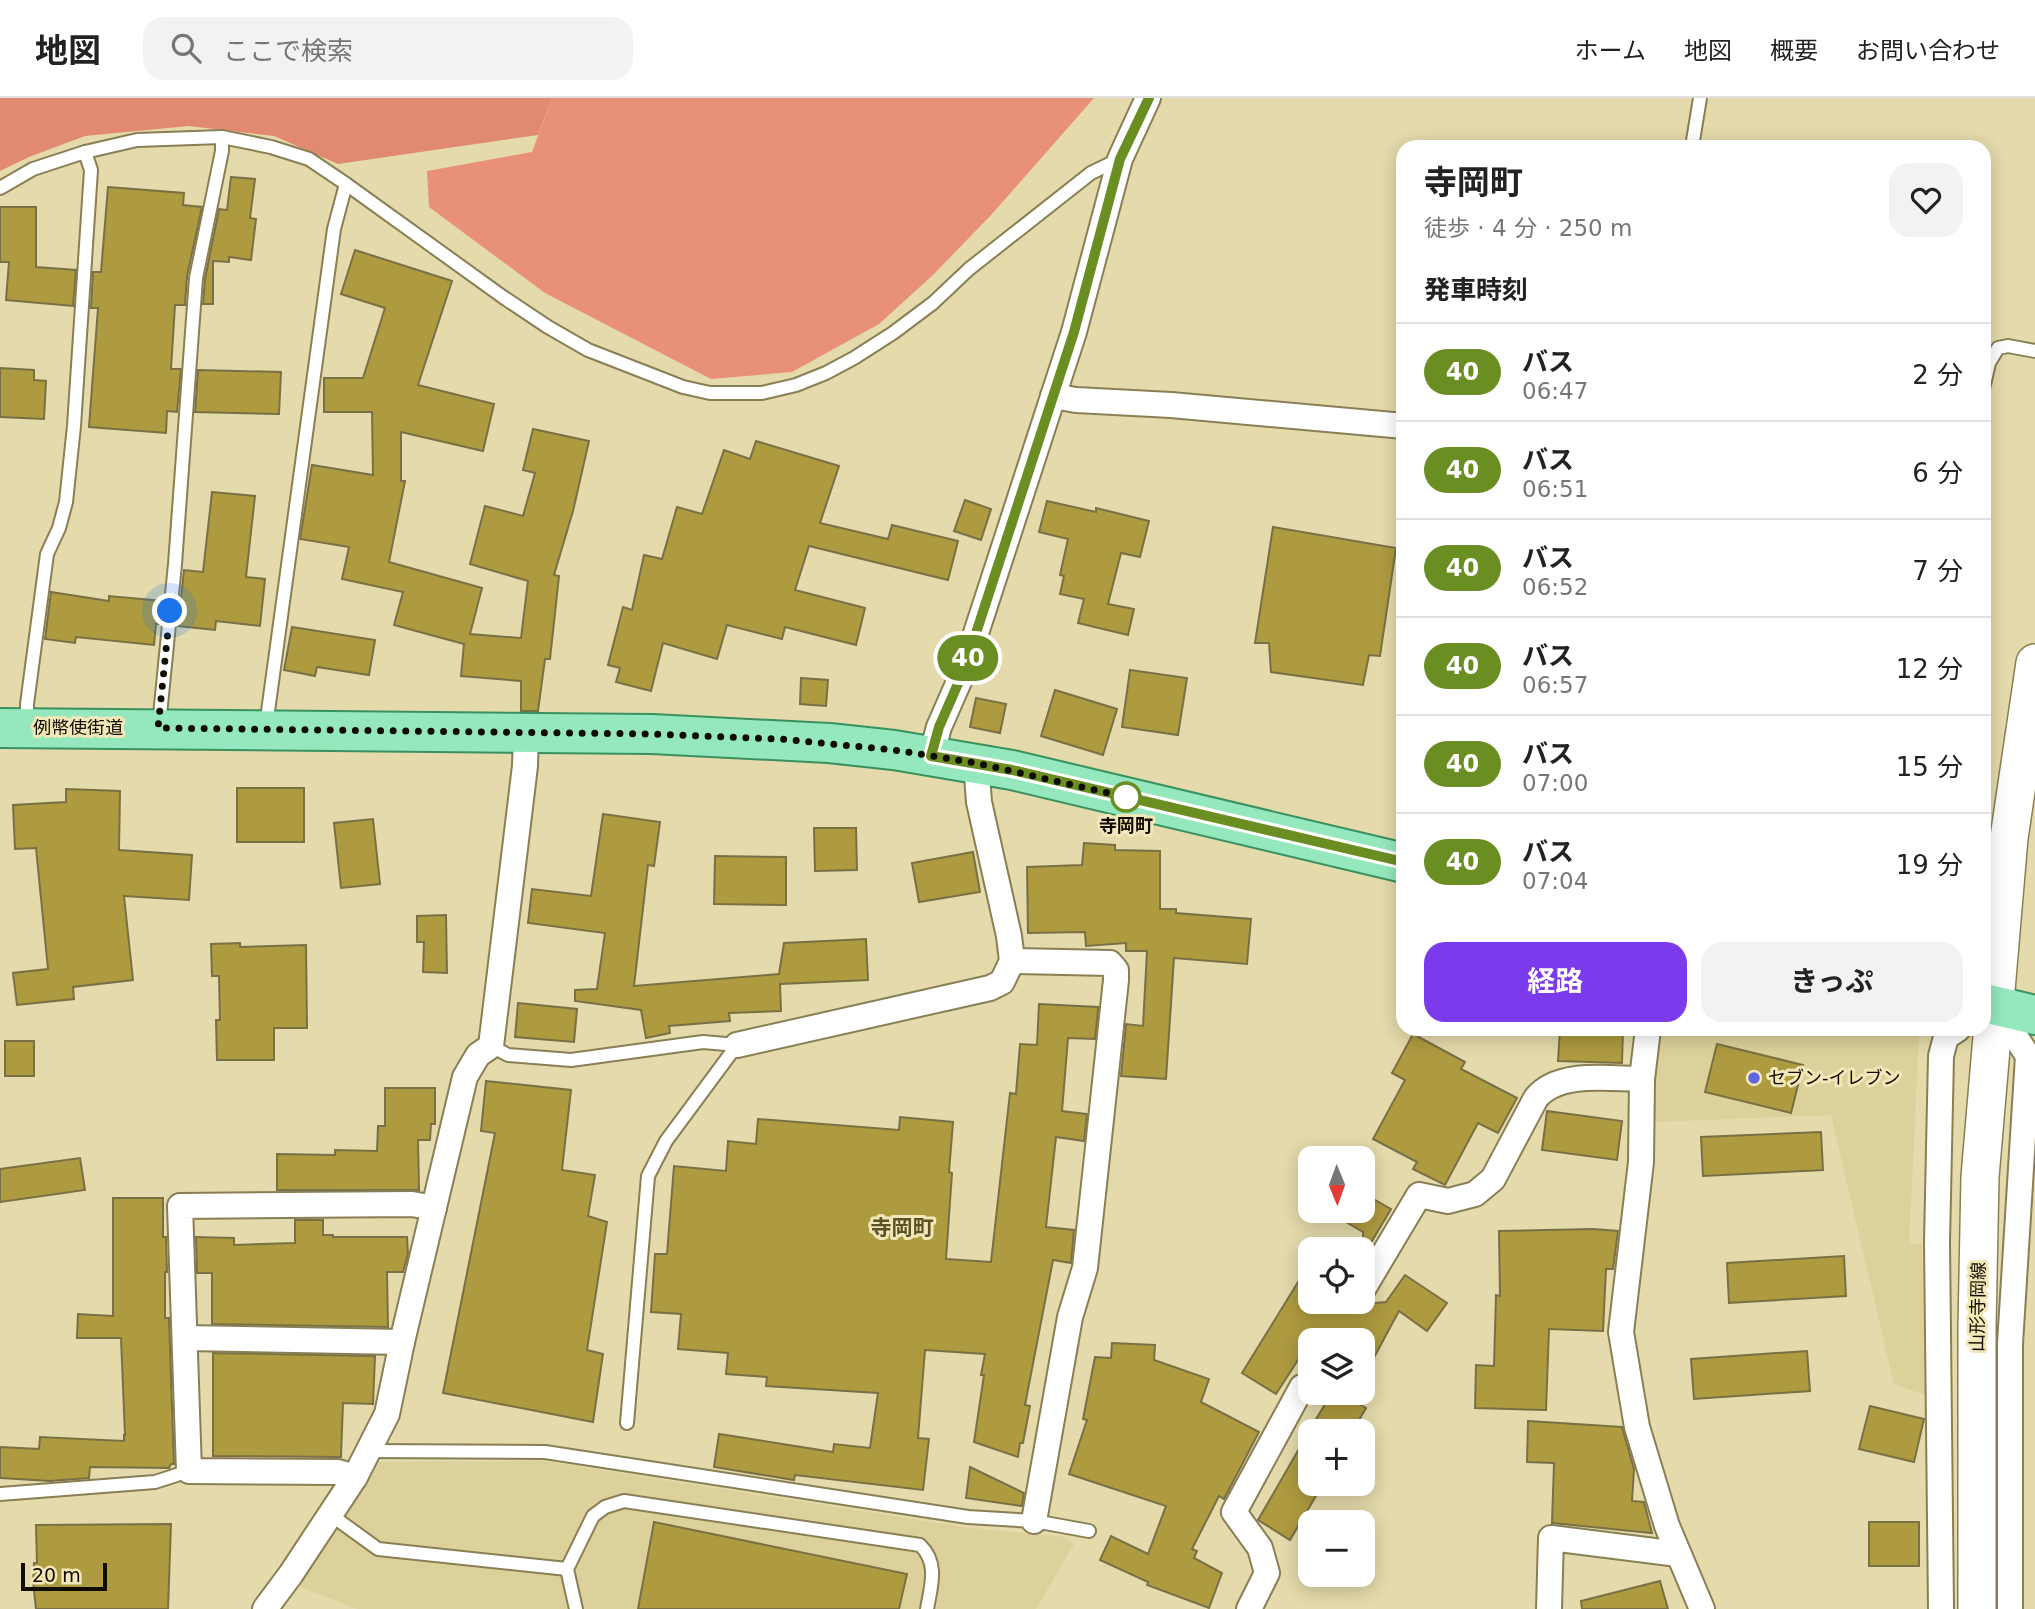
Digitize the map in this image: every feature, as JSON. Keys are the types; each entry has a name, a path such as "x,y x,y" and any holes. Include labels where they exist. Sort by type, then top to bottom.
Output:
{"main road":[{"name":"山形寺岡線","path":"1991,983 2035,663"},
{"name":"例幣使街道","path":"13,728 677,734 780,739 976,763 1396,861"},
{"path":"1991,1008 2035,1015"},
{"name":"山形寺岡線","path":"1977,1609 1980,1177 1989,1036"}],"street":[{"path":"931,756 939,727 964,670 1074,332 1120,159 1149,98"},
{"path":"1053,396 1396,425"},
{"path":"265,1609 355,1477 387,1414 465,1077 478,1055 491,1046 525,766 526,732"},
{"path":"737,1045 990,988 1002,982 1012,961 1009,936 979,802 976,763"},
{"path":"1012,961 1110,963 1115,970 1116,980 1085,1268 1070,1317 1034,1521"},
{"path":"1991,1011 2028,1056 2010,1344 2010,1609"},
{"path":"1647,1036 1642,1079 1641,1162 1621,1332 1637,1427 1667,1526 1702,1609"},
{"path":"1941,1609 1937,1256 1941,1056 1948,1036"},
{"path":"1375,1269 1419,1195 1448,1200 1475,1194 1493,1179 1542,1090 1567,1080 1642,1079"},
{"path":"355,1477 338,1472 189,1471 180,1206 412,1204 434,1208"},
{"path":"185,1338 402,1342"},
{"path":"1249,1609 1267,1573 1260,1548 1234,1512 1298,1394"},
{"path":"1549,1609 1551,1538 1678,1554"}],"lane":[{"path":"1693,140 1700,98"},
{"path":"0,188 33,169 85,152 137,140 222,137 260,144 309,159 503,297 588,350 683,387 710,393 762,393 796,385 826,373 883,339 933,303 969,269 1091,173 1120,159"},
{"path":"158,728 175,564 196,278 222,151 222,137"},
{"path":"13,728 27,704 47,554 59,528 66,502 92,170 85,152"},
{"path":"265,729 334,229 346,184"},
{"path":"1991,360 1998,348 2008,346 2035,351"},
{"path":"491,1046 508,1055 571,1060 702,1042 737,1045"},
{"path":"627,1423 648,1176 666,1140 737,1045"},
{"path":"368,1451 545,1452 968,1517 1034,1521 1089,1531"},
{"path":"0,1494 155,1482 189,1471"},
{"path":"576,1609 566,1569 593,1516 605,1507 624,1501 920,1545 932,1561 933,1580 927,1609"},
{"path":"331,1515 378,1549 566,1569"}],"shaded area":[{"path":"0,98 552,98 538,135 338,164 274,136 189,126 85,136 0,171"},
{"path":"552,98 1094,98 992,214 933,275 879,324 792,372 711,379 545,293 429,207 427,171 532,152"},
{"path":"1658,1036 1919,1036 1909,1244 1922,1243 1925,1395 1894,1384 1831,1115 1656,1122 1653,1091"},
{"path":"543,1461 964,1527 1064,1537 1074,1544 1036,1609 357,1609 298,1586 376,1462"}],"building":[{"path":"231,177 255,179 250,218 256,219 251,260 229,257 229,262 213,261 213,304 203,304 205,279 219,209 227,210"},
{"path":"108,187 184,193 183,205 202,207 187,276 185,305 175,305 171,369 181,369 177,412 167,411 166,433 89,427 98,308 91,308 93,272 101,272"},
{"path":"0,207 36,207 36,267 76,270 73,306 6,300 9,262 0,262"},
{"path":"355,250 452,281 418,385 494,404 483,451 401,432 401,481 405,481 389,562 482,588 470,634 521,638 528,581 470,564 485,506 523,516 535,473 523,470 533,429 589,441 573,511 554,575 559,576 550,659 545,659 538,711 521,711 521,681 461,676 464,644 394,625 403,592 342,579 349,547 300,539 312,465 373,475 372,412 324,412 324,378 363,378 385,308 341,294"},
{"path":"0,368 34,370 34,380 46,381 44,419 0,417"},
{"path":"198,370 281,372 279,414 195,412"},
{"path":"756,441 839,466 820,523 888,539 892,525 958,541 948,580 809,546 795,590 865,608 856,645 785,627 782,639 727,625 717,659 663,643 651,691 616,682 620,668 608,665 623,607 632,610 644,555 662,559 677,507 702,514 724,450 750,459"},
{"path":"212,492 255,496 246,577 265,579 260,626 216,621 215,630 178,626 184,570 203,572"},
{"path":"965,500 991,509 981,540 954,531"},
{"path":"1047,501 1096,512 1096,508 1149,521 1140,557 1121,553 1108,604 1134,609 1128,635 1078,623 1084,599 1060,594 1064,576 1060,575 1068,539 1039,532"},
{"path":"1273,527 1396,548 1380,656 1369,655 1363,685 1271,672 1269,643 1255,643"},
{"path":"51,592 109,601 109,596 163,601 160,624 156,624 154,645 76,637 75,643 45,639"},
{"path":"292,627 375,640 369,675 317,667 315,676 284,670"},
{"path":"1130,670 1187,678 1178,735 1122,727"},
{"path":"801,678 828,680 826,706 800,704"},
{"path":"1055,690 1117,709 1103,755 1041,736"},
{"path":"976,698 1006,704 1000,733 970,727"},
{"path":"237,788 304,788 304,842 237,842"},
{"path":"66,789 120,791 119,850 192,855 189,900 124,896 133,980 73,987 74,999 17,1005 13,973 48,969 36,848 15,849 13,805 66,802"},
{"path":"603,814 660,822 654,866 648,865 634,986 779,974 784,943 866,939 868,980 780,984 781,1011 729,1013 730,1021 669,1026 670,1033 646,1038 641,1010 575,1001 575,990 597,989 605,933 528,923 532,889 591,896"},
{"path":"373,819 380,884 341,888 334,823"},
{"path":"814,828 856,828 857,870 815,871"},
{"path":"1084,843 1115,845 1115,850 1160,851 1160,909 1176,909 1176,913 1251,919 1247,964 1174,958 1166,1079 1121,1076 1126,1024 1143,1026 1147,951 1126,951 1126,943 1086,946 1085,932 1028,933 1027,867 1082,865"},
{"path":"973,852 980,892 919,902 912,863"},
{"path":"715,856 786,857 786,905 714,904"},
{"path":"446,915 447,973 423,972 424,942 417,942 417,916"},
{"path":"240,943 240,947 306,945 307,1028 274,1028 274,1060 217,1060 219,976 212,976 211,944"},
{"path":"518,1003 577,1009 574,1042 515,1037"},
{"path":"1039,1004 1098,1007 1098,1010 1095,1039 1068,1038 1062,1111 1087,1114 1084,1141 1056,1137 1046,1227 1074,1230 1071,1263 1053,1260 1025,1405 1030,1406 1018,1457 974,1442 985,1354 925,1350 918,1438 929,1439 923,1490 795,1475 794,1480 714,1467 719,1434 833,1452 834,1444 870,1448 878,1393 766,1386 767,1377 726,1374 728,1353 678,1349 681,1314 651,1312 655,1254 667,1254 674,1166 726,1171 728,1141 756,1144 758,1119 899,1130 900,1117 953,1122 946,1259 991,1262 1010,1093 1016,1094 1020,1044 1037,1045"},
{"path":"1412,1036 1417,1036 1465,1062 1461,1069 1517,1098 1498,1133 1478,1123 1445,1185 1413,1169 1417,1162 1373,1139 1405,1080 1392,1073"},
{"path":"1560,1036 1623,1036 1622,1063 1558,1061"},
{"path":"5,1041 34,1041 34,1076 5,1076"},
{"name":"セブン-イレブン","path":"1717,1044 1803,1065 1791,1113 1705,1092"},
{"path":"486,1081 571,1090 562,1170 595,1175 588,1216 607,1222 587,1350 603,1354 593,1422 443,1393 495,1133 481,1131"},
{"path":"385,1088 435,1088 435,1124 431,1124 430,1140 418,1140 419,1190 277,1190 277,1154 335,1155 335,1150 377,1151 378,1126 385,1126"},
{"path":"1547,1111 1622,1121 1617,1160 1542,1150"},
{"path":"1821,1132 1823,1170 1703,1176 1701,1137"},
{"path":"80,1158 85,1190 0,1202 0,1169"},
{"path":"113,1198 163,1198 163,1237 166,1237 167,1272 165,1318 169,1318 174,1464 169,1468 90,1467 89,1478 50,1481 0,1478 0,1447 39,1449 40,1437 124,1441 121,1338 77,1338 78,1314 113,1316"},
{"path":"1376,1200 1391,1209 1374,1237 1363,1237 1363,1232 1348,1223 1376,1223"},
{"path":"295,1220 323,1220 323,1235 333,1237 407,1237 408,1254 403,1272 387,1272 388,1327 212,1324 212,1273 197,1273 196,1237 234,1238 234,1245 295,1243"},
{"path":"1499,1231 1618,1231 1613,1269 1606,1269 1603,1331 1549,1329 1546,1410 1475,1408 1476,1365 1494,1366 1496,1295 1500,1296"},
{"path":"1844,1256 1846,1296 1729,1303 1727,1263"},
{"path":"1405,1275 1447,1303 1427,1331 1399,1311 1375,1356 1375,1328 1298,1328 1298,1360 1276,1394 1242,1373 1298,1282 1298,1314 1375,1314 1375,1303 1386,1302"},
{"path":"1112,1343 1155,1345 1154,1360 1209,1379 1201,1402 1259,1432 1224,1499 1219,1496 1192,1549 1197,1551 1194,1558 1222,1573 1209,1608 1147,1585 1148,1582 1100,1560 1111,1536 1148,1554 1166,1506 1069,1474 1087,1420 1083,1419 1095,1357 1111,1358"},
{"path":"1807,1351 1810,1391 1694,1399 1691,1359"},
{"path":"213,1353 375,1356 373,1404 343,1403 341,1457 213,1456"},
{"path":"1325,1405 1361,1405 1366,1408 1360,1419 1316,1419"},
{"path":"1870,1406 1924,1419 1914,1462 1859,1449"},
{"path":"1528,1421 1622,1427 1634,1469 1632,1501 1644,1502 1652,1533 1552,1523 1554,1463 1527,1462"},
{"path":"1298,1451 1298,1496 1316,1496 1308,1510 1298,1510 1298,1526 1290,1540 1258,1520"},
{"path":"970,1467 1024,1493 1022,1506 966,1498"},
{"path":"654,1522 907,1574 899,1609 638,1609"},
{"path":"1869,1522 1919,1522 1919,1566 1869,1566"},
{"path":"171,1524 168,1609 36,1609 33,1582 34,1563 37,1563 36,1525"},
{"path":"1660,1581 1668,1609 1582,1609 1581,1601"}],"bus line":[{"name":"40","path":"1149,98 1120,159 1074,332 964,670 939,727 931,756 1012,770 1396,860"}],"place":[{"name":"寺岡町","path":"1126,797"},
{"name":"セブン-イレブン","path":"1754,1078"}],"district":[{"name":"寺岡町","path":"902,1228"}],"route":[{"path":"170,611 158,728 689,734 780,739 894,750 976,763 1126,797"}]}
